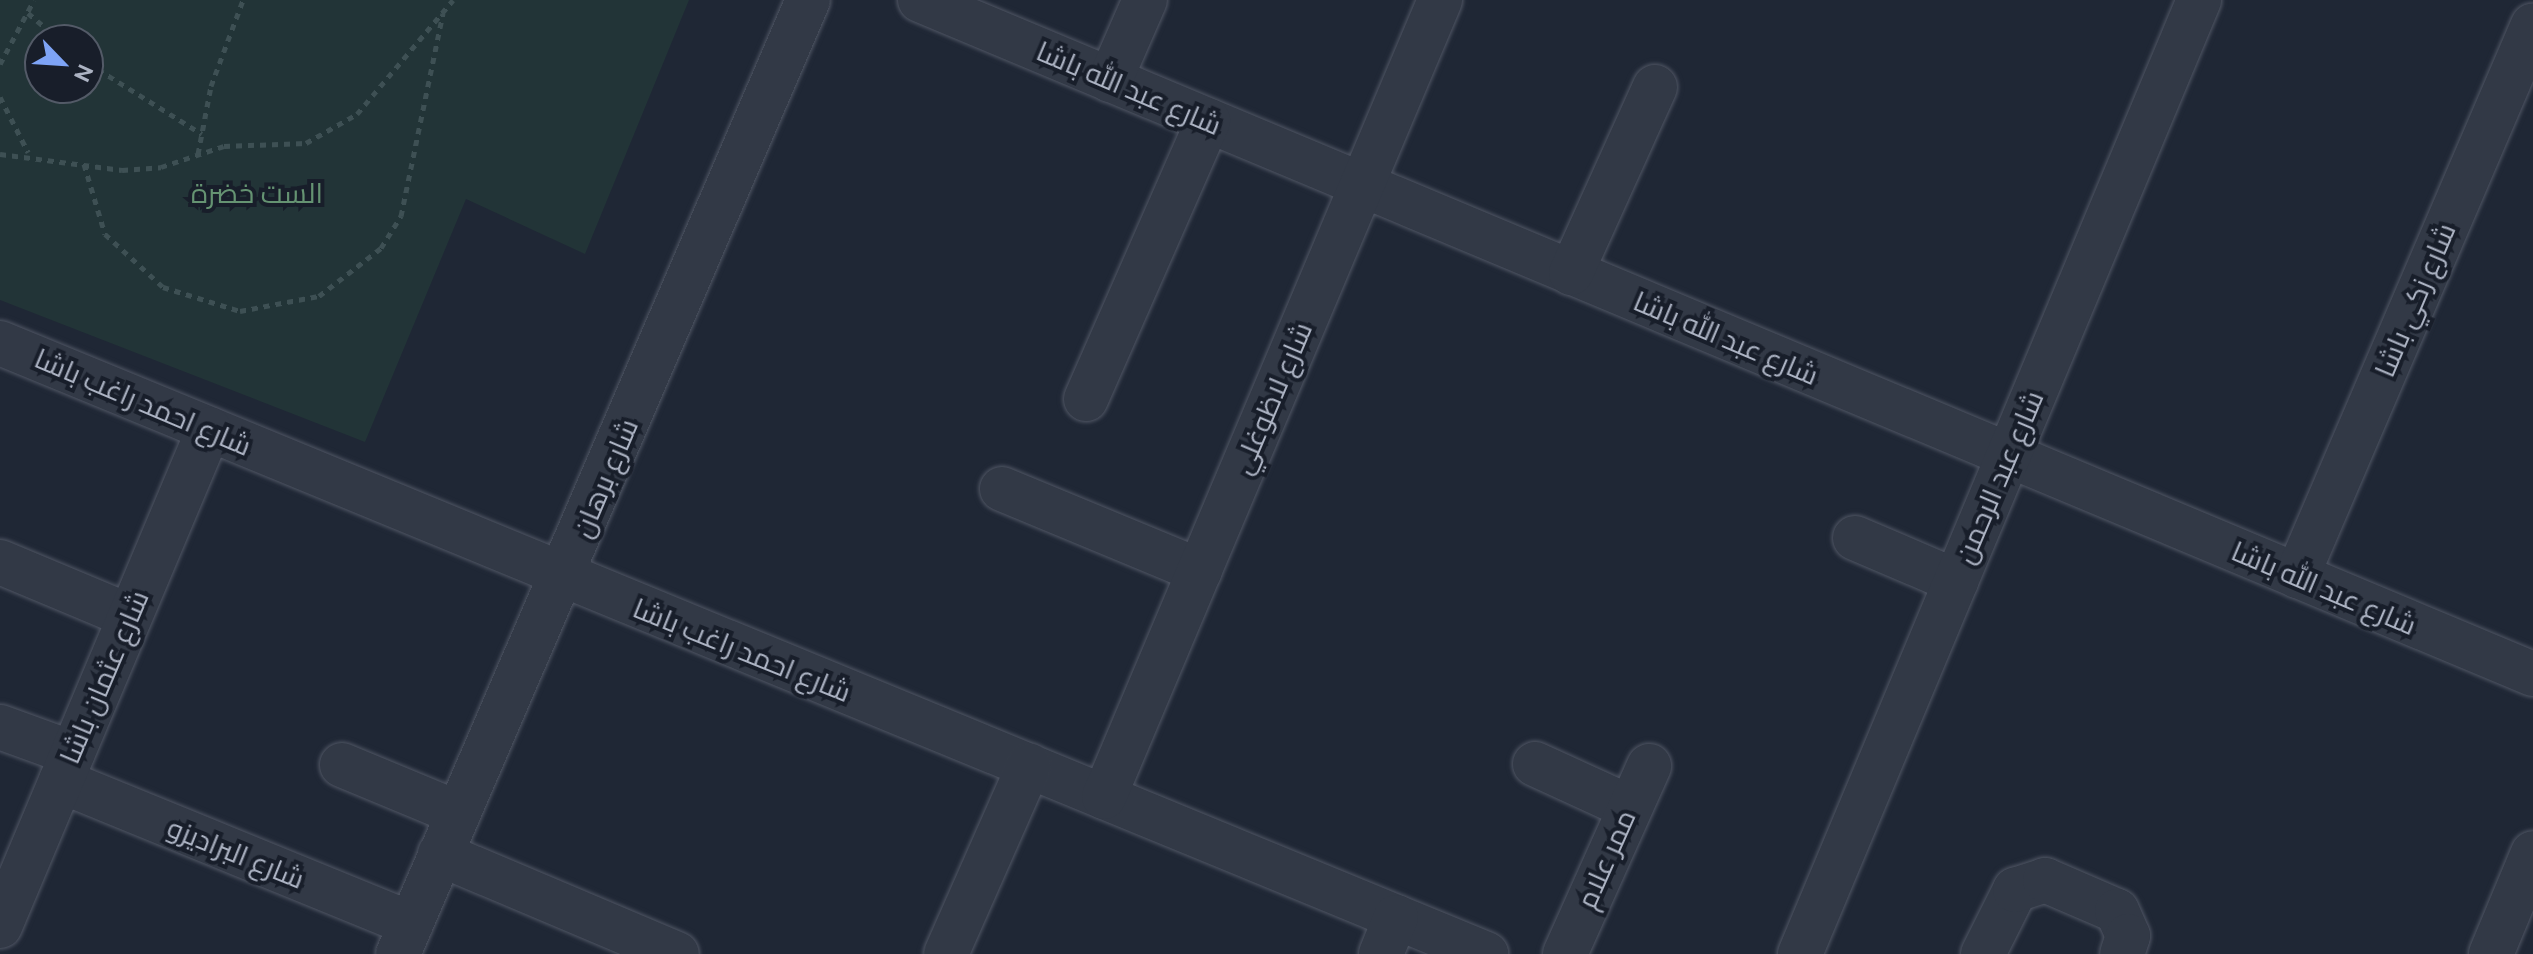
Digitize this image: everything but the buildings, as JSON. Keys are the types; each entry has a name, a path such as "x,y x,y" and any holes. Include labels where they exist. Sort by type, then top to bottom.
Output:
{"street":[{"name":"شارع برهان","path":"404,939 808,0"},
{"name":"شارع عبد الله باشا","path":"920,0 2533,674"},
{"path":"1110,80 1145,0"},
{"name":"شارع لاظوغلي","path":"1104,797 1440,0"},
{"name":"شارع عبد الرحمن","path":"1800,954 2199,0"},
{"name":"شارع زكي باشا","path":"2297,576 2533,25"},
{"path":"1571,273 1655,87"},
{"path":"1086,399 1208,121"},
{"name":"شارع احمد راغب باشا","path":"0,343 562,577 1104,797 1389,936 1486,954"},
{"name":"شارع عثمان باشا","path":"0,926 209,429"},
{"path":"1002,489 1200,571"},
{"path":"1855,538 1956,581"},
{"path":"0,562 129,616"},
{"name":"شارع البراديزو","path":"0,727 66,767 404,939"},
{"path":"1535,764 1629,807"},
{"path":"342,765 458,813"},
{"path":"946,954 1029,766"},
{"name":"ممر علام","path":"1565,954 1649,766"},
{"path":"2491,954 2533,853"},
{"path":"440,854 677,954"},
{"path":"1983,954 2015,890 2045,880 2117,911 2128,936 2122,954"}],"path":[{"path":"198,154 243,0"},
{"path":"0,154 28,152 84,164 161,167 198,154 306,143 333,132 453,0"},
{"path":"0,64 33,1"},
{"path":"28,13 41,24"},
{"path":"84,164 105,234 163,287 240,311 319,296 381,248 401,216 443,13"},
{"path":"104,73 202,134"},
{"path":"0,97 28,152"}],"green space":[{"name":"الست خضرة","path":"0,0 689,0 585,254 466,199 365,442 0,300"}]}
